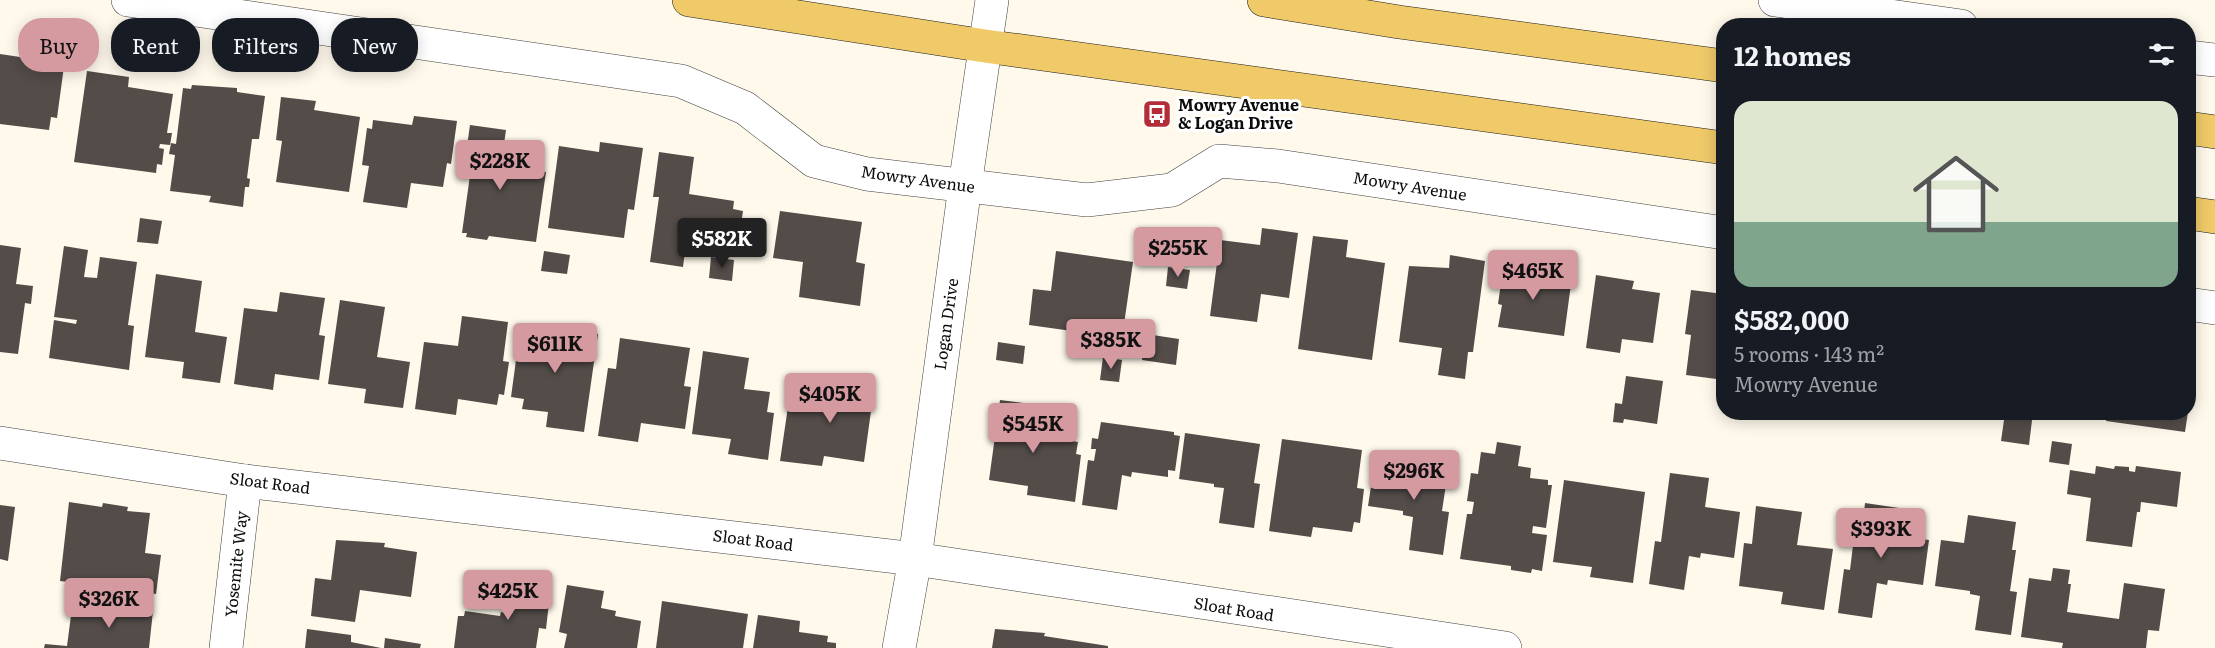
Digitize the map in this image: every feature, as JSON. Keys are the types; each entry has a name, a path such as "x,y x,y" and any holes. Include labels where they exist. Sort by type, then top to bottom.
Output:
{"main road":[{"path":"689,0 986,46 1716,147"},
{"path":"1264,0 1398,22 1716,65"},
{"path":"2196,129 2215,132"},
{"path":"2196,214 2215,217"}],"street":[{"name":"Mowry Avenue","path":"128,0 681,81 745,108 814,161 867,174 1088,200 1172,190 1219,161 1290,168 1716,232"},
{"name":"Logan Drive","path":"899,648 915,559 992,0"},
{"path":"1775,0 1904,18"},
{"path":"2196,58 2215,60"},
{"path":"2196,305 2215,308"},
{"name":"Sloat Road","path":"0,443 245,481 915,559 1348,637 1504,648"},
{"name":"Yosemite Way","path":"226,648 245,481"}],"building":[{"path":"0,54 18,57 18,72 63,72 57,118 51,117 49,130 0,124"},
{"path":"87,72 129,77 128,87 173,94 167,133 172,133 170,145 160,144 159,148 164,149 162,165 157,164 156,173 74,162"},
{"path":"192,85 237,88 237,92 265,96 259,139 252,139 247,178 250,179 249,187 245,187 243,207 209,202 211,196 170,191 175,155 169,154 171,143 176,144 183,88 191,89"},
{"path":"281,97 316,101 314,110 360,117 349,192 276,182 282,141 276,140"},
{"path":"414,116 457,121 451,164 447,163 443,187 411,183 407,208 363,202 369,166 362,165 367,128 372,129 373,120 412,125"},
{"path":"470,125 506,130 501,165 546,172 536,242 489,236 487,240 466,237 467,233 462,233 471,168 465,167 465,163 462,163 463,153 466,153"},
{"path":"600,142 643,148 634,210 628,209 624,238 548,228 559,146 599,152"},
{"path":"659,152 694,157 689,194 734,201 733,209 743,211 738,246 728,245 727,249 686,243 683,267 650,262 659,197 653,197"},
{"path":"780,211 862,222 856,262 865,264 860,306 799,297 803,262 773,258"},
{"path":"140,218 162,221 158,244 137,242"},
{"path":"1262,228 1298,233 1289,298 1261,294 1257,322 1210,316 1220,240 1260,245"},
{"path":"1313,236 1348,240 1346,257 1385,263 1372,360 1298,349"},
{"path":"0,245 21,248 16,284 33,286 31,304 25,303 18,354 0,352"},
{"path":"64,246 88,250 84,277 97,278 100,257 137,262 128,325 134,326 129,370 49,358 54,320 76,324 77,320 54,317"},
{"path":"544,251 570,255 567,274 541,271"},
{"path":"1056,251 1133,262 1122,338 1029,325 1033,289 1051,291"},
{"path":"1450,255 1485,261 1473,352 1468,352 1465,379 1438,375 1442,348 1399,342 1409,266 1449,268"},
{"path":"711,257 734,260 732,281 709,278"},
{"path":"1504,262 1542,268 1541,274 1557,276 1556,282 1571,284 1564,336 1498,327 1502,305 1498,304"},
{"path":"1168,267 1190,270 1187,289 1166,286"},
{"path":"156,274 202,281 195,332 227,337 220,383 182,378 184,362 145,357"},
{"path":"1596,275 1634,281 1632,289 1660,293 1653,343 1622,339 1620,353 1586,348"},
{"path":"1691,290 1716,293 1716,379 1686,375 1691,335 1685,334"},
{"path":"280,292 325,298 319,335 325,336 319,380 275,374 273,390 234,384 244,308 277,312"},
{"path":"340,300 385,307 377,357 410,362 403,408 364,403 366,389 328,384"},
{"path":"462,316 508,322 503,361 509,362 504,395 499,394 497,405 458,399 456,415 415,409 424,342 458,346"},
{"path":"521,323 598,334 584,432 546,427 548,412 522,409 524,399 511,397"},
{"path":"1146,334 1179,339 1176,365 1142,360"},
{"path":"620,338 690,348 684,386 691,387 685,429 641,423 638,442 598,436 608,368 616,369"},
{"path":"998,342 1025,346 1023,364 996,360"},
{"path":"703,351 749,358 744,389 770,392 767,412 774,413 768,460 728,454 731,439 692,434"},
{"path":"1103,357 1122,360 1119,382 1100,380"},
{"path":"830,375 875,382 864,462 824,456 822,466 780,461 789,400 825,405"},
{"path":"1626,376 1663,381 1657,424 1624,419 1623,423 1613,422 1615,403 1622,404"},
{"path":"1000,400 1046,406 1045,414 1049,415 1048,421 1045,421 1042,436 1078,442 1076,454 1081,455 1075,502 1027,495 1028,486 989,480"},
{"path":"2004,420 2032,420 2029,445 2001,441"},
{"path":"2106,420 2187,420 2185,432"},
{"path":"1101,422 1174,432 1174,435 1180,436 1175,471 1168,470 1168,477 1132,472 1131,477 1122,475 1117,510 1082,505 1088,460 1094,461 1096,449 1091,449 1092,438 1098,439"},
{"path":"1185,433 1260,444 1254,483 1260,484 1254,528 1219,523 1224,488 1214,487 1214,484 1179,479"},
{"path":"1282,439 1362,450 1357,488 1364,489 1360,523 1354,522 1352,532 1313,527 1311,537 1269,531"},
{"path":"2052,441 2072,444 2069,465 2049,462"},
{"path":"1497,442 1521,446 1518,466 1531,468 1530,478 1548,480 1548,485 1552,485 1546,528 1533,526 1532,533 1547,535 1542,571 1532,569 1531,573 1511,570 1511,566 1460,559 1467,514 1472,514 1474,502 1467,501 1471,473 1478,474 1481,452 1495,454"},
{"path":"1375,460 1448,471 1442,511 1449,512 1443,555 1409,550 1413,517 1403,515 1403,511 1368,506"},
{"path":"2096,466 2114,469 2115,466 2129,467 2129,471 2135,472 2136,466 2181,472 2177,507 2141,502 2140,512 2137,512 2132,547 2086,541 2091,498 2067,494 2070,470 2095,474"},
{"path":"1670,473 1709,478 1705,507 1740,512 1734,558 1701,553 1700,558 1689,556 1684,590 1649,584 1655,541 1661,542"},
{"path":"1564,480 1645,492 1633,583 1590,577 1592,567 1553,562"},
{"path":"69,502 102,507 103,503 128,507 127,511 150,513 145,553 161,555 156,594 60,581"},
{"path":"1865,503 1906,509 1902,536 1929,540 1923,585 1888,580 1887,585 1877,583 1872,618 1838,613 1844,569 1850,570 1855,529 1862,530"},
{"path":"0,505 15,507 8,561 0,559"},
{"path":"1756,506 1802,512 1797,545 1833,549 1824,610 1781,604 1783,592 1739,586 1744,543 1752,544"},
{"path":"1968,515 2016,522 2012,550 2016,550 2010,591 2017,592 2011,635 1975,630 1980,596 1970,594 1970,591 1935,586 1941,540 1964,543"},
{"path":"336,540 385,543 384,547 417,552 411,597 360,590 355,622 311,616 315,578 331,580"},
{"path":"2053,568 2070,570 2068,584 2071,584 2067,612 2119,619 2124,583 2165,589 2159,631 2148,630 2146,648 2062,648 2063,643 2021,637 2029,578 2051,581"},
{"path":"515,580 551,585 546,629 539,628 536,648 454,648 458,616 464,616 465,611 500,616 501,612 512,614"},
{"path":"567,585 604,591 601,608 616,611 615,616 641,621 637,648 564,648 567,634 559,632"},
{"path":"662,601 748,614 743,648 656,648"},
{"path":"108,605 153,611 149,648 44,648 45,644 67,646 72,608 107,613"},
{"path":"758,615 800,621 799,632 828,636 827,642 836,643 836,648 753,648"},
{"path":"307,629 351,635 351,642 381,648 305,648"},
{"path":"995,629 1045,633 1044,636 1108,646 1108,648 992,648"},
{"path":"385,638 421,644 420,648 384,648"}],"place":[{"name":"Mowry Avenue & Logan Drive","path":"1157,114"}]}
